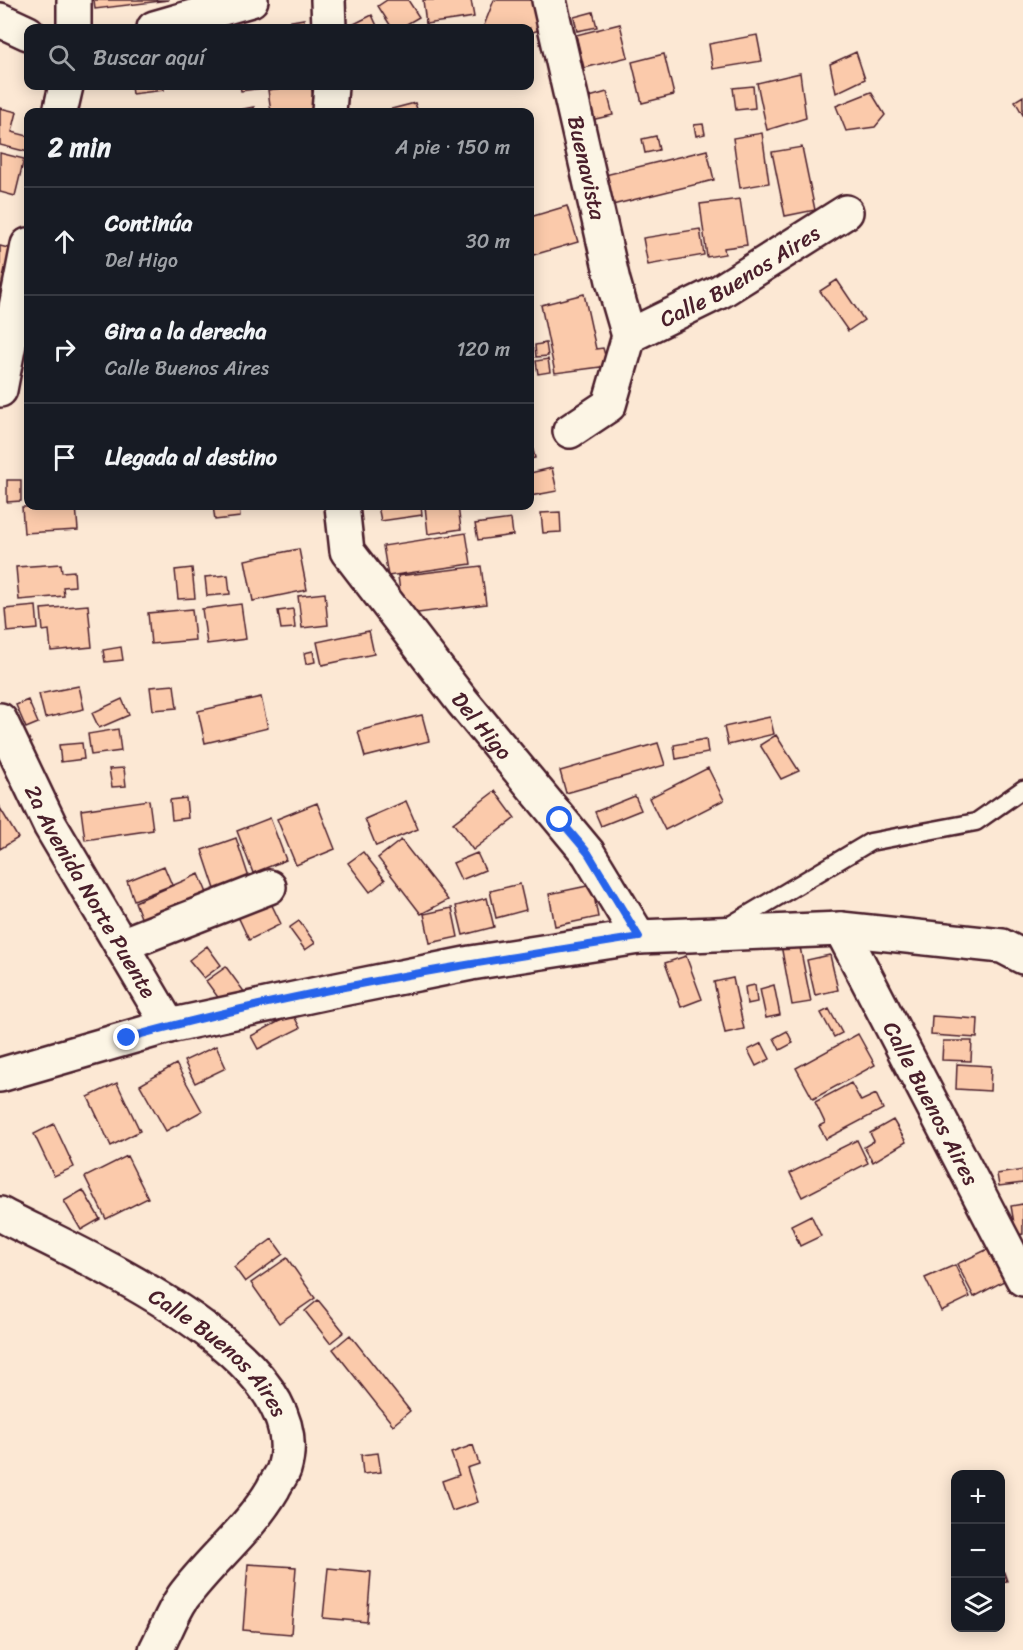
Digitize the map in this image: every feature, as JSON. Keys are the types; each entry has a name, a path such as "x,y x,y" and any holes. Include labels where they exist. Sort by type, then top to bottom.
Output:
{"street":[{"path":"74,0 74,24"},
{"path":"168,24 250,0"},
{"path":"328,0 329,24"},
{"name":"Buenavista","path":"549,0 613,281 629,336"},
{"path":"0,20 24,31"},
{"path":"61,108 65,90"},
{"path":"329,108 331,90"},
{"name":"Calle Buenos Aires","path":"629,336 721,291 846,212"},
{"path":"0,390 24,266"},
{"path":"570,431 609,405 629,336"},
{"name":"Del Higo","path":"343,510 348,551 462,701 588,853 639,937"},
{"name":"2a Avenida Norte Puente","path":"0,720 50,825 169,1026"},
{"path":"121,945 269,886"},
{"path":"0,1075 169,1026 471,963 639,937 841,928 1002,946 1023,957"},
{"name":"Calle Buenos Aires","path":"841,928 1023,1279"},
{"name":"Calle Buenos Aires","path":"0,1214 180,1310 248,1365 277,1403 287,1445 284,1469 259,1513 182,1598 156,1650"}],"lane":[{"path":"714,934 870,842 976,822 1023,789"}],"building":[{"path":"94,0 169,0 95,9"},
{"path":"387,0 408,0 419,17 407,24 389,24 378,6"},
{"path":"423,0 471,0 474,17 426,24"},
{"path":"494,0 532,0 539,30 534,32 534,24 485,24"},
{"path":"593,12 597,27 577,31 574,17"},
{"path":"372,15 376,24 354,24"},
{"path":"304,19 305,24 275,24"},
{"path":"620,24 628,57 584,68 576,35"},
{"path":"757,35 762,61 713,69 709,44"},
{"path":"856,52 865,79 836,93 830,64"},
{"path":"664,54 674,95 642,103 632,62"},
{"path":"800,73 806,118 767,130 757,83"},
{"path":"753,86 755,108 736,110 733,88"},
{"path":"132,90 164,90 132,94"},
{"path":"268,90 312,90 315,108 270,108"},
{"path":"607,92 613,115 591,120 586,98"},
{"path":"871,92 885,115 875,127 846,131 836,106"},
{"path":"1023,96 1023,115 1015,101"},
{"path":"415,103 417,108 396,108"},
{"path":"0,108 17,112 12,132 24,135 24,151 0,145"},
{"path":"703,124 705,134 696,136 694,125"},
{"path":"762,133 769,183 740,188 733,138"},
{"path":"656,136 659,150 645,153 642,139"},
{"path":"802,147 815,210 785,216 772,152"},
{"path":"707,150 714,180 604,207 597,177"},
{"path":"0,153 24,159 15,196 0,192"},
{"path":"740,199 747,245 724,248 725,254 707,257 700,204"},
{"path":"567,206 578,242 534,255 534,216"},
{"path":"700,229 704,255 648,265 643,238"},
{"path":"0,246 17,250 0,314"},
{"path":"837,280 864,320 848,331 820,291"},
{"path":"584,294 596,349 603,348 608,366 555,373 541,305"},
{"path":"546,343 548,356 536,357 535,345"},
{"path":"548,359 550,372 538,374 536,361"},
{"path":"552,468 557,491 534,495 534,472"},
{"path":"7,480 21,480 21,501 7,502"},
{"path":"22,507 24,510 76,510 78,530 24,533"},
{"path":"214,510 239,510 240,517 215,520"},
{"path":"379,510 421,510 422,515 381,521"},
{"path":"425,510 459,510 461,529 428,534"},
{"path":"560,512 561,532 543,533 541,513"},
{"path":"511,519 513,535 478,540 475,524"},
{"path":"466,533 471,564 388,576 383,546"},
{"path":"299,549 307,590 253,601 245,560"},
{"path":"61,564 62,572 74,571 75,586 63,587 64,596 19,600 16,567"},
{"path":"481,566 486,604 403,615 398,576"},
{"path":"192,568 195,598 178,599 175,570"},
{"path":"228,575 230,594 207,596 205,577"},
{"path":"325,593 328,625 302,628 298,596"},
{"path":"241,604 246,639 207,644 202,609"},
{"path":"88,605 92,647 51,651 49,630 43,631 41,609"},
{"path":"36,606 38,629 7,632 5,609"},
{"path":"192,609 195,640 151,644 148,613"},
{"path":"293,609 295,628 281,629 278,611"},
{"path":"369,631 374,654 322,665 317,642"},
{"path":"121,647 123,660 105,662 103,650"},
{"path":"313,651 315,662 306,664 304,653"},
{"path":"174,685 177,708 153,710 150,687"},
{"path":"79,686 84,709 45,718 39,694"},
{"path":"261,697 268,728 205,743 198,711"},
{"path":"122,699 129,715 99,728 92,713"},
{"path":"28,700 38,723 26,728 16,705"},
{"path":"422,715 429,741 365,757 358,731"},
{"path":"770,717 774,734 728,745 724,727"},
{"path":"118,729 121,751 91,755 88,734"},
{"path":"776,735 799,771 781,779 760,745"},
{"path":"706,739 708,753 676,759 674,745"},
{"path":"82,743 84,759 61,762 59,745"},
{"path":"658,743 665,765 566,793 560,771"},
{"path":"124,768 126,786 112,787 109,769"},
{"path":"708,768 724,800 665,830 649,798"},
{"path":"495,791 515,818 473,850 453,823"},
{"path":"635,796 641,810 601,826 595,812"},
{"path":"186,798 188,818 172,820 170,800"},
{"path":"149,800 153,830 85,840 81,810"},
{"path":"406,801 418,829 376,846 365,819"},
{"path":"317,803 335,849 296,865 277,819"},
{"path":"0,808 18,838 0,849"},
{"path":"270,818 286,860 253,873 237,831"},
{"path":"236,838 252,887 218,898 202,850"},
{"path":"401,840 448,900 421,914 378,858"},
{"path":"363,852 385,880 370,892 348,863"},
{"path":"477,853 485,870 461,880 453,863"},
{"path":"164,866 172,885 134,900 127,881"},
{"path":"199,874 210,900 145,928 135,902"},
{"path":"520,884 526,910 496,918 490,891"},
{"path":"592,885 598,917 555,926 549,894"},
{"path":"267,895 281,924 249,940 235,910"},
{"path":"487,898 494,927 463,935 456,906"},
{"path":"452,908 458,937 430,943 424,914"},
{"path":"299,921 315,943 305,950 289,928"},
{"path":"799,942 811,1002 792,1005 781,945"},
{"path":"207,946 221,965 204,978 189,960"},
{"path":"830,955 838,990 815,995 807,960"},
{"path":"686,956 702,999 681,1007 665,963"},
{"path":"226,967 248,997 228,1011 206,981"},
{"path":"733,978 744,1029 725,1033 714,982"},
{"path":"755,985 757,1002 747,1004 745,987"},
{"path":"774,985 780,1015 766,1018 760,989"},
{"path":"829,1009 842,1033 834,1037 821,1013"},
{"path":"293,1014 300,1028 258,1049 251,1036"},
{"path":"932,1016 978,1019 977,1038 931,1035"},
{"path":"787,1031 793,1043 780,1050 774,1038"},
{"path":"858,1034 875,1065 813,1099 796,1068"},
{"path":"943,1041 972,1041 971,1061 942,1060"},
{"path":"762,1043 770,1059 756,1066 748,1050"},
{"path":"216,1046 226,1068 195,1083 184,1061"},
{"path":"176,1064 202,1111 166,1131 140,1085"},
{"path":"957,1064 991,1066 990,1091 956,1089"},
{"path":"117,1083 140,1131 111,1146 88,1097"},
{"path":"851,1083 861,1101 876,1094 883,1109 826,1139 819,1126 825,1123 815,1102"},
{"path":"893,1120 906,1142 873,1162 864,1147 874,1141 870,1133"},
{"path":"54,1124 74,1167 54,1176 34,1134"},
{"path":"857,1140 868,1163 802,1197 790,1173"},
{"path":"127,1156 148,1198 106,1219 85,1177"},
{"path":"1023,1170 1023,1183 999,1186 997,1174"},
{"path":"83,1190 100,1219 81,1230 64,1201"},
{"path":"1023,1204 1023,1234 1016,1235 1011,1206"},
{"path":"811,1215 821,1236 800,1246 791,1225"},
{"path":"272,1239 283,1254 245,1282 234,1267"},
{"path":"988,1249 1004,1281 974,1297 957,1264"},
{"path":"287,1258 315,1298 279,1323 251,1283"},
{"path":"955,1265 970,1297 941,1311 925,1278"},
{"path":"318,1300 344,1332 330,1343 305,1311"},
{"path":"350,1335 410,1411 393,1425 333,1349"},
{"path":"473,1445 479,1464 467,1468 478,1502 452,1511 442,1481 459,1475 451,1453"},
{"path":"378,1453 381,1472 363,1474 361,1455"},
{"path":"248,1564 296,1567 291,1634 243,1630"},
{"path":"328,1568 371,1572 367,1622 323,1618"}],"route":[{"path":"127,1038 169,1026 471,963 639,937 588,853 560,820"}]}
